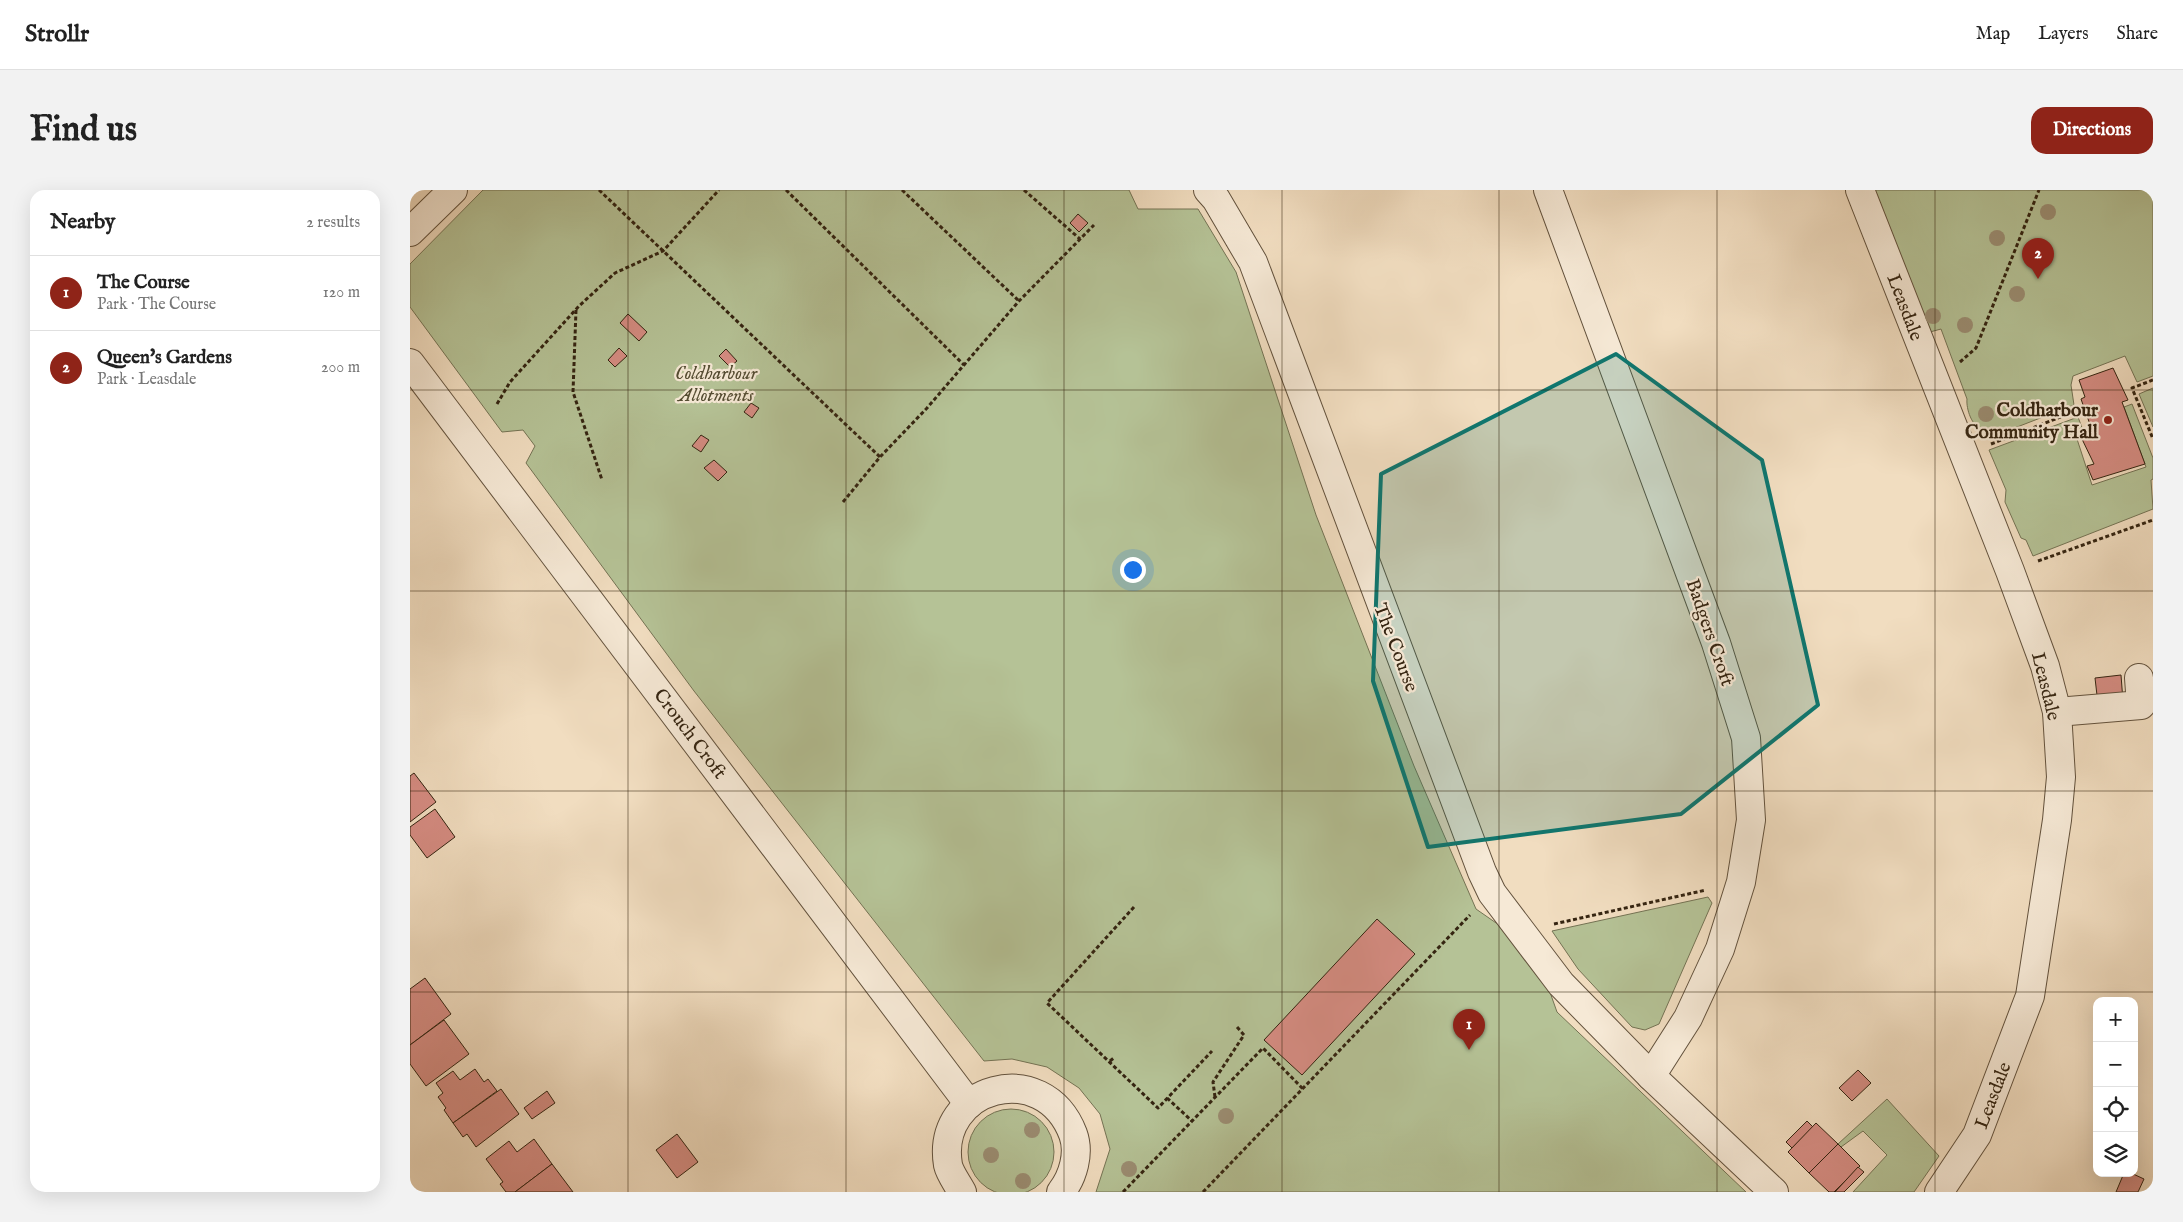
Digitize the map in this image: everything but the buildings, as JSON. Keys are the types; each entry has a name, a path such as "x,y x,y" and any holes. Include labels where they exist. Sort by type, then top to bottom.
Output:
{"street":[{"path":"410,232 452,190"},
{"name":"The Course","path":"1208,190 1253,262 1482,872 1492,893 1561,984 1651,1076 1774,1192"},
{"name":"Badgers Croft","path":"1548,190 1716,643 1746,738 1751,820 1741,882 1720,949 1692,1009 1651,1076"},
{"name":"Leasdale","path":"1860,190 2010,571 2045,666 2057,712 2061,777 2059,803 2030,996 1977,1135 1939,1192"},
{"name":"Crouch Croft","path":"410,363 969,1104"},
{"path":"2057,712 2141,705 2139,678"},
{"path":"962,1192 948,1166 947,1144 954,1123 969,1104 988,1092 1010,1088 1032,1091 1052,1102 1067,1118 1075,1139 1076,1162 1068,1183 1061,1192"}],"path":[{"path":"599,190 880,457"},
{"path":"497,404 510,382 576,309 615,274 663,251 719,190"},
{"path":"786,190 964,365"},
{"path":"902,190 1019,301"},
{"path":"1024,190 1080,239"},
{"path":"1933,375 1950,369 1976,348 2039,190"},
{"path":"843,502 880,457 927,408 1019,301 1094,225"},
{"path":"576,309 573,392 602,480"},
{"path":"2153,380 2132,388 2153,439"},
{"path":"1982,447 2076,411"},
{"path":"2010,571 2153,520"},
{"path":"1520,931 1741,882"},
{"path":"1203,1192 1492,893"},
{"path":"1134,907 1047,1003 1158,1108 1212,1051"},
{"path":"1215,1097 1213,1082 1244,1035 1237,1027"},
{"path":"1123,1192 1263,1048 1303,1089"},
{"path":"1110,1061 1115,1057"},
{"path":"1167,1098 1192,1121"}],"highlighted area":[{"path":"1616,354 1762,460 1818,705 1681,814 1428,847 1373,681 1381,474"}],"green space":[{"name":"Coldharbour Allotments","path":"483,190 1129,190 1138,209 1198,209 1236,272 1316,515 1414,766 1476,909 1535,950 1557,1012 1746,1192 1096,1192 1110,1149 1100,1114 1079,1088 1047,1067 1012,1059 984,1061 694,691 526,463 535,446 523,430 502,432 410,307 410,264"},
{"path":"1864,190 2153,190 2153,376 2137,382 2125,356 2073,376 2071,385 2074,405 1986,439 1982,429 1975,425 1970,417 1967,399 1941,329 1930,332 1916,316 1919,302"},
{"path":"2153,388 2153,427 2139,394"},
{"path":"2132,404 2153,458 2153,479 2151,480 2153,509 2033,556 2026,540 2021,538 2005,502 2006,490 1989,450 2078,417 2084,433 2076,436 2092,485 2146,467 2124,407"},
{"path":"1708,897 1712,903 1659,1024 1645,1030 1632,1027 1578,969 1552,931"},
{"path":"1887,1099 1939,1156 1914,1192 1853,1192 1887,1155 1863,1131 1841,1147 1838,1144"},
{"path":"1011,1109 1027,1112 1035,1116 1047,1128 1051,1136 1054,1152 1051,1168 1047,1176 1035,1188 1027,1192 1011,1195 995,1192 987,1188 975,1176 971,1168 968,1152 971,1136 975,1128 987,1116 995,1112"}],"place":[{"name":"Queen's Gardens","path":"2038,279"},
{"name":"Coldharbour Community Hall","path":"2108,420"},
{"name":"The Course","path":"1469,1050"}]}
